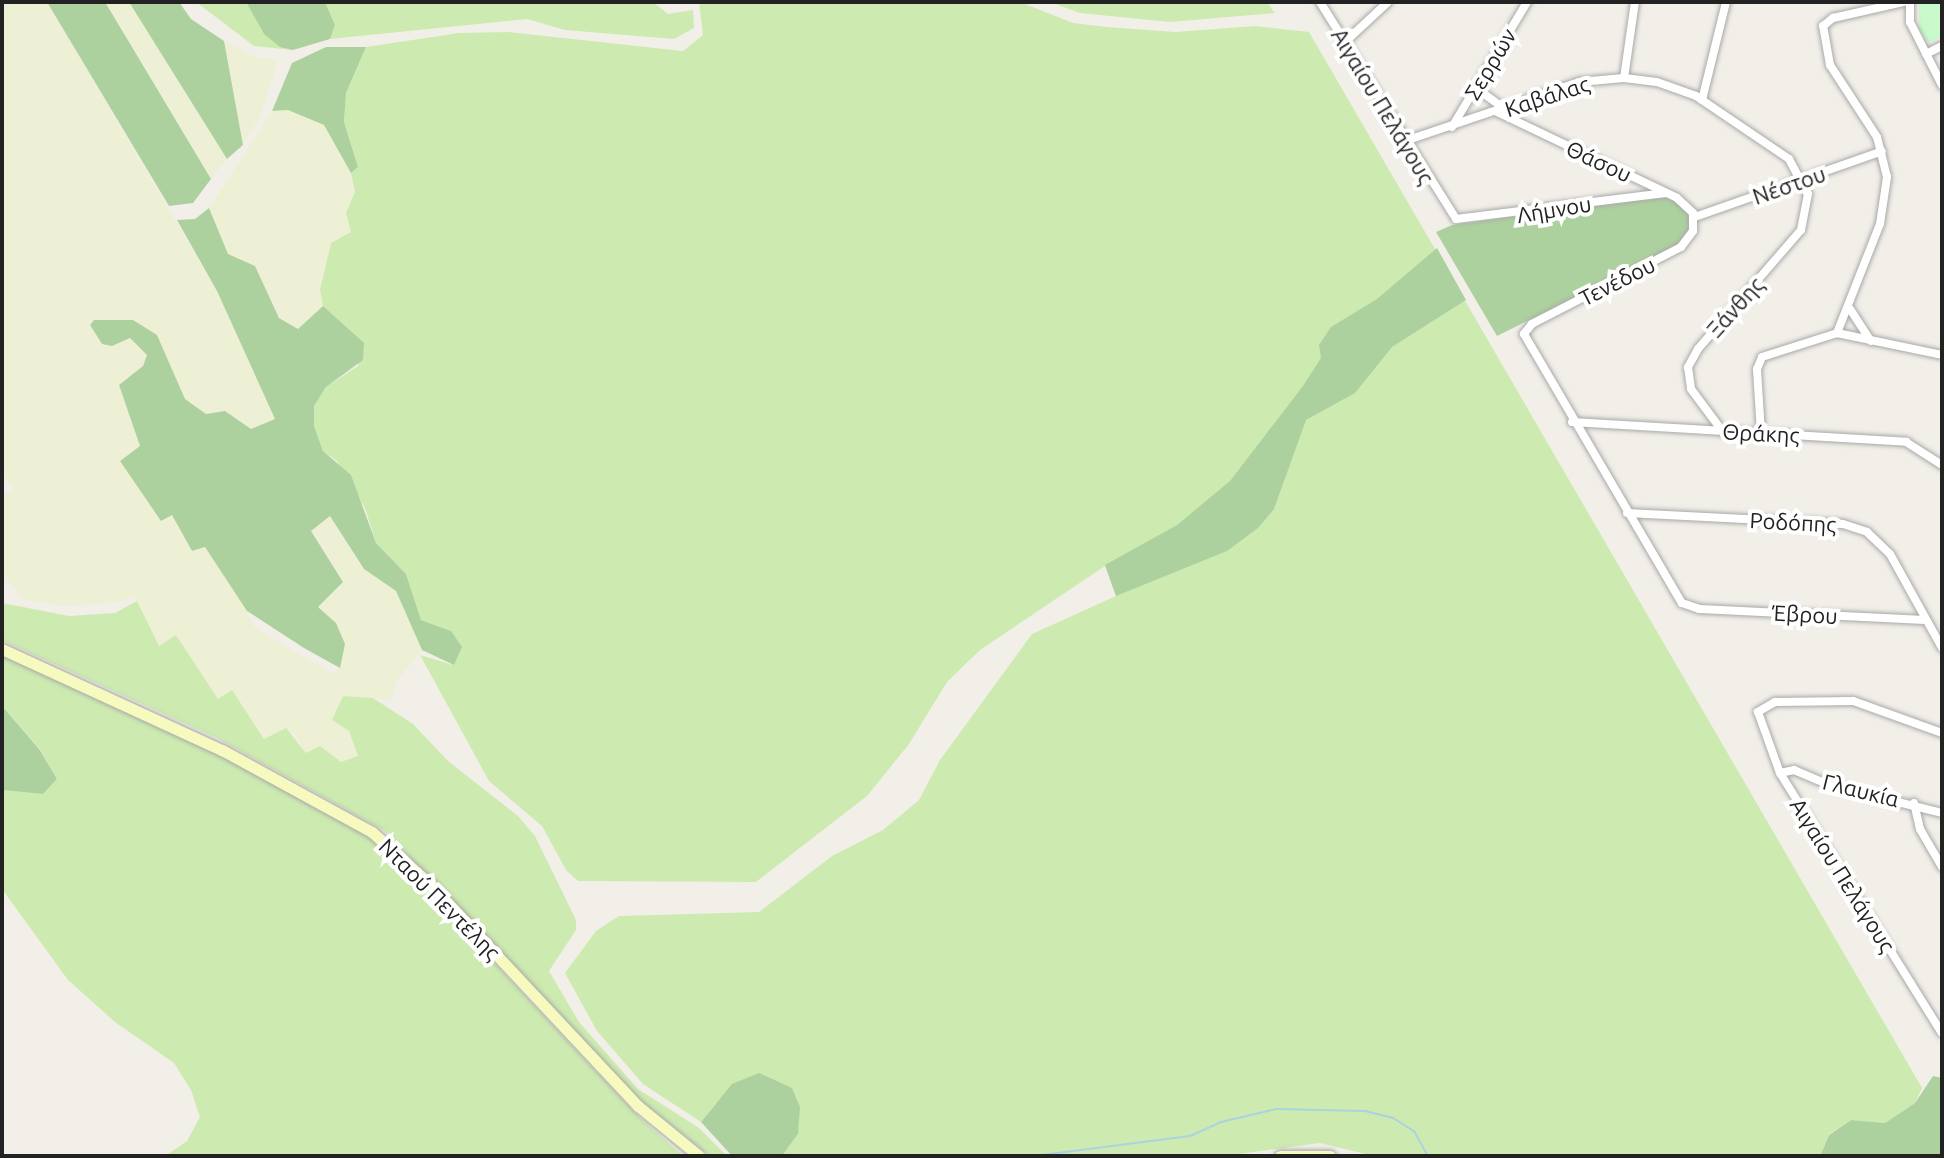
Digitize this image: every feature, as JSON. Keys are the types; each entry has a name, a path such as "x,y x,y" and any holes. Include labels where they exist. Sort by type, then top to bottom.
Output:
{"street":[{"name":"Αιγαίου Πελάγους","path":"1320,2 1447,211"},
{"path":"1346,41 1388,2"},
{"name":"Σερρών","path":"1452,127 1527,2"},
{"path":"1624,78 1635,2"},
{"path":"1702,100 1726,2"},
{"path":"1837,333 1850,309 1885,207 1882,151 1832,69 1822,32 1831,18 1907,2 1910,22 1942,85"},
{"path":"1926,54 1942,46"},
{"name":"Καβάλας","path":"1405,141 1501,111 1579,82 1624,78 1666,84 1702,100 1783,154 1804,181"},
{"name":"Θάσου","path":"1476,88 1501,111 1687,204 1695,217"},
{"name":"Νέστου","path":"1695,217 1882,151"},
{"name":"Ξάνθης","path":"1723,432 1691,389 1688,367 1701,344 1799,234 1808,208 1804,181"},
{"name":"Λήμνου","path":"1447,211 1456,219 1470,221 1666,193"},
{"name":"Τενέδου","path":"1572,422 1524,333 1681,247 1693,231 1695,217"},
{"path":"1850,309 1871,341"},
{"path":"1761,433 1757,365 1762,357 1837,333 1942,355"},
{"path":"1572,422 1627,513"},
{"name":"Θράκης","path":"1572,422 1906,442 1942,465"},
{"name":"Έβρου","path":"1627,513 1684,604 1926,620"},
{"name":"Ροδόπης","path":"1627,513 1859,528 1884,544 1942,648"},
{"name":"Νταού Πεντέλης","path":"2,649 222,750 372,832 432,886 638,1106 699,1156"},
{"name":"Αιγαίου Πελάγους","path":"1942,733 1853,701 1771,703 1758,712 1780,773 1942,1033"},
{"name":"Γλαυκία","path":"1780,773 1794,770 1825,784 1914,803 1942,813"},
{"path":"1914,803 1920,829 1942,867"},
{"path":"1280,1156 1330,1156"}],"green space":[{"path":"2,2 47,2 217,291 275,419 251,429 225,411 206,414 185,399 157,335 130,338 147,355 143,366 119,385 140,446 120,460 161,521 172,515 192,551 205,547 240,595 255,628 332,673 340,668 336,623 318,607 343,582 311,530 330,516 364,569 396,591 422,650 397,681 391,700 343,696 358,756 341,762 306,753 294,733 265,739 232,691 218,700 176,636 159,646 134,596 117,603 62,606 22,599 2,572 2,496 13,489 2,471"},
{"path":"47,2 105,2 211,179 193,203 169,206"},
{"path":"105,2 129,2 227,159 211,179"},
{"path":"129,2 179,2 191,19 224,41 243,145 227,159"},
{"path":"196,2 246,2 264,34 293,50 254,46"},
{"path":"246,2 325,2 335,25 330,39 293,50 280,47 264,34"},
{"path":"325,2 653,2 668,14 693,10 694,28 674,39 565,30 527,19 330,39 335,25"},
{"path":"699,2 1020,2 1073,23 1107,27 1175,32 1255,26 1309,32 1922,1088 1915,1103 1885,1123 1851,1120 1829,1134 1820,1156 1374,1156 1320,1143 1223,1156 782,1156 798,1134 716,1103 701,1122 643,1084 597,1031 565,973 596,931 619,916 759,912 832,856 883,830 919,800 940,760 1032,634 1116,596 1105,566 980,650 947,682 909,744 867,796 756,882 578,881 566,870 542,826 489,781 420,655 453,665 451,631 421,620 406,574 376,543 365,508 337,461 323,451 314,426 314,406 326,387 358,366 363,343 323,306 320,290 331,243 351,232 346,213 355,192 351,173 358,167 344,122 346,93 366,47 459,33 508,32 683,51 703,35"},
{"path":"1050,2 1267,2 1275,13 1170,22 1080,13"},
{"path":"1919,2 1942,2 1942,36 1928,43 1919,30"},
{"path":"224,41 255,57 278,60 260,117 243,145"},
{"path":"326,47 366,47 346,93 344,122 358,167 351,173 324,125 288,110 272,111 292,63"},
{"path":"288,110 324,125 351,173 355,192 346,213 351,233 331,243 320,290 323,306 298,329 279,317 255,266 228,254 209,208 272,111"},
{"path":"1649,198 1672,198 1687,209 1691,231 1680,245 1497,336 1436,232 1452,225"},
{"path":"209,208 228,254 255,266 279,318 298,329 323,306 364,343 363,360 326,387 314,406 314,426 323,451 351,475 376,543 406,574 421,620 451,631 462,647 454,665 422,650 396,591 364,569 330,516 311,531 343,582 318,607 336,623 345,644 340,668 304,648 247,611 205,547 192,551 172,515 161,521 120,461 140,446 119,385 143,366 147,355 130,338 112,346 102,344 90,325 94,320 133,320 157,335 185,399 206,414 225,411 251,429 275,419 217,291 177,220 195,219"},
{"path":"1437,248 1466,300 1392,347 1355,393 1306,420 1274,509 1258,528 1227,551 1116,596 1105,565 1177,525 1230,481 1303,386 1321,358 1319,345 1331,327 1377,299"},
{"path":"137,601 159,646 176,635 218,699 232,690 264,739 286,728 306,753 320,746 341,762 358,756 349,731 332,720 343,696 373,698 413,724 448,761 518,816 535,836 576,920 576,930 549,971 579,1022 638,1089 699,1128 727,1156 710,1156 639,1100 385,831 217,738 2,640 2,603 69,616 115,613"},
{"path":"2,654 227,757 355,826 410,874 639,1117 683,1156 165,1156 187,1141 200,1117 191,1090 174,1063 115,1022 68,980 2,889 2,790 43,794 57,779 40,749 2,706"},
{"path":"2,706 40,750 57,779 43,794 2,790"},
{"path":"759,1073 792,1088 800,1107 798,1134 782,1156 732,1156 701,1122 732,1084"},
{"path":"1933,1076 1942,1078 1942,1156 1820,1156 1829,1135 1851,1120 1885,1123 1915,1103"}],"waterway":[{"path":"1034,1156 1190,1136 1221,1122 1276,1109 1365,1111 1393,1118 1414,1131 1428,1156"}]}
